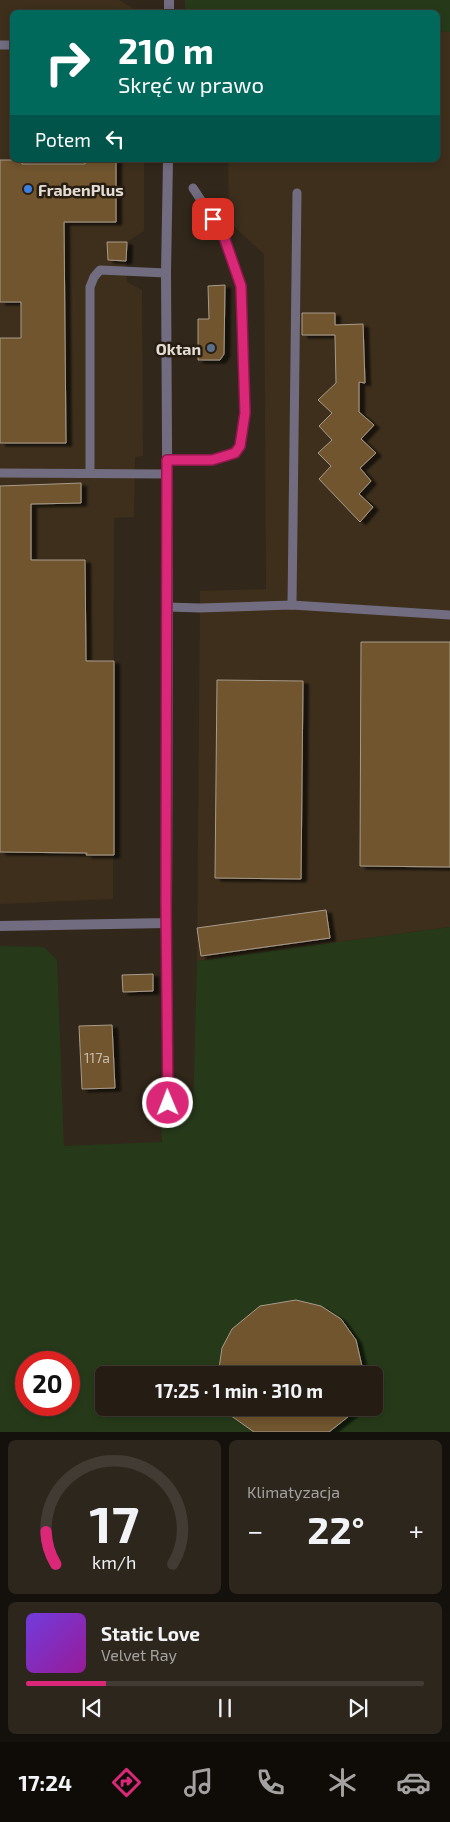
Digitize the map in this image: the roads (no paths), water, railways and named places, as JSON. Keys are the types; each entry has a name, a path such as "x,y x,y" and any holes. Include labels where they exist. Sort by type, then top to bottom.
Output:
{"street":[{"path":"0,926 167,923 166,273 168,162"}],"lane":[{"path":"167,460 212,460 235,453 240,446 245,413 241,286 223,234 193,188"},
{"path":"292,605 297,193"},
{"path":"90,473 90,287 94,277 100,270 166,273"},
{"path":"0,473 167,474"},
{"path":"168,607 200,608 292,605 450,615"},
{"path":"167,923 168,1103"}],"place":[{"name":"FrabenPlus","path":"28,189"},
{"name":"Oktan","path":"211,348"}]}
